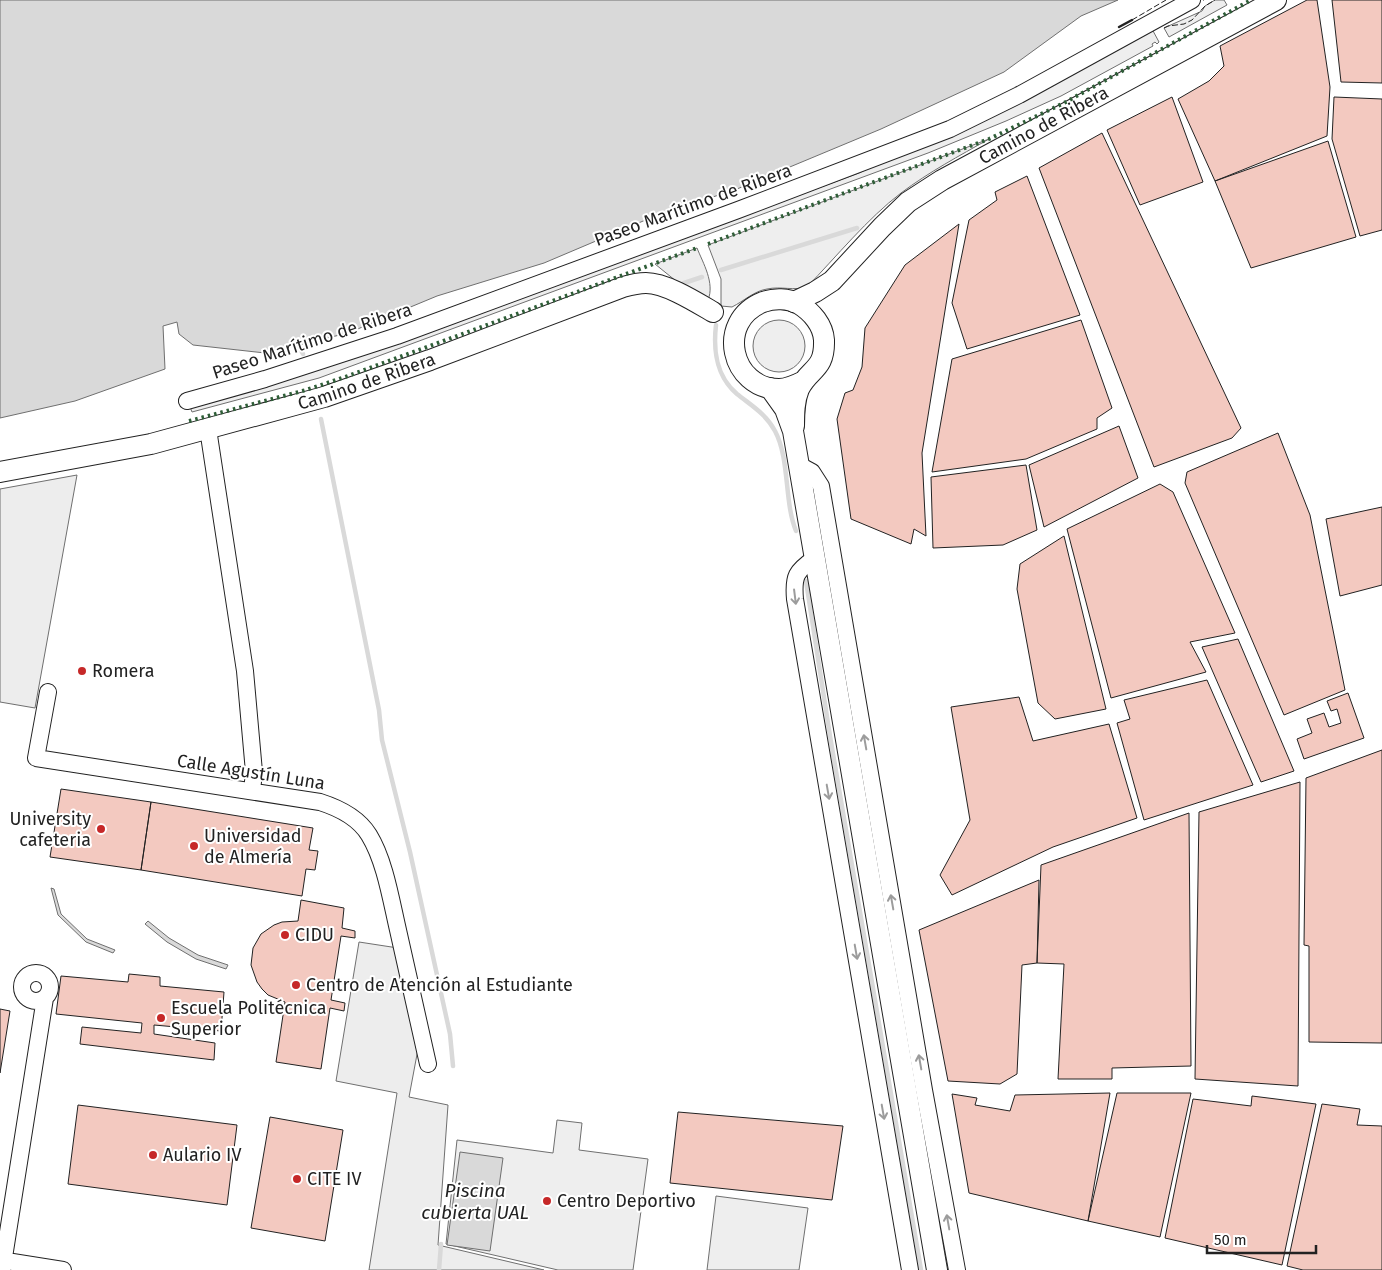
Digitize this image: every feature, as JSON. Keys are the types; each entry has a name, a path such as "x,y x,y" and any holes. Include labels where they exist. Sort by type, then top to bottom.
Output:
{"main road":[{"name":"Camino de Ribera","path":"794,302 816,292 832,281 908,202 942,180 1276,0"},
{"name":"Camino de Ribera","path":"817,321 821,300 832,281"},
{"name":"Camino de Ribera","path":"0,472 151,444 341,391 634,284 647,283 659,285 715,313"},
{"path":"804,381 789,388 770,388 760,385 748,377 739,366 734,352 736,327 746,312 768,300 783,299 794,302 811,313 822,331 824,340 819,365 804,381 796,398 794,431 937,1270"},
{"path":"715,313 727,315 746,312"},
{"path":"715,313 724,323 734,344"},
{"path":"770,388 785,409 794,431"}],"street":[{"name":"Paseo Marítimo de Ribera","path":"187,401 265,379 397,336 729,214 950,130 1019,96 1192,0"},
{"path":"208,429 245,671 254,772 252,791"},
{"path":"799,465 812,472 821,486 957,1270"},
{"path":"815,558 800,568 794,586 795,599 910,1270"},
{"name":"Calle Agustín Luna","path":"48,692 36,758 320,802 334,806 359,822 369,835 376,851 392,903 428,1064"},
{"path":"45,998 2,1263 63,1270"}],"shaded area":[{"path":"1215,0 1224,0 1227,5 1169,37 1164,28 1202,11 1205,6"},
{"path":"1152,29 1159,42 1157,44 1155,42 1152,44 1153,46 1061,96 928,153 319,378 192,412 190,407 578,276 859,173"},
{"path":"989,139 944,164 901,193 864,226 807,287 762,290 732,307 721,306 721,279 708,245"},
{"path":"697,248 709,280 710,294 708,300 676,281 655,264"},
{"path":"774,320 784,320 798,327 805,341 805,351 798,365 784,372 774,372 764,368 757,361 753,351 753,341 757,331 764,324"},
{"path":"77,475 35,708 0,702 0,489"},
{"path":"359,942 398,948 418,1049 409,1097 448,1105 438,1245 544,1270 369,1270 397,1093 336,1081"},
{"name":"Centro Deportivo","path":"557,1120 582,1123 579,1150 648,1159 633,1270 558,1270 446,1244 457,1140 553,1153"},
{"path":"716,1196 808,1208 799,1270 707,1270"}],"water":[{"path":"0,0 1118,0 1081,16 1004,72 881,129 737,189 655,216 544,263 437,296 348,333 265,353 193,345 179,334 177,322 163,326 165,369 75,401 0,418"},
{"path":"51,888 54,889 61,914 87,939 115,950 113,953 86,942 58,915"},
{"path":"148,921 169,938 198,955 228,965 226,969 196,959 167,942 145,924"},
{"name":"Piscina cubierta UAL","path":"460,1152 503,1158 490,1251 447,1245"}],"building":[{"path":"1307,0 1317,0 1330,87 1327,136 1215,181 1178,99 1209,81 1224,66 1220,46"},
{"path":"1332,0 1382,0 1382,83 1341,82"},
{"path":"1172,97 1203,182 1140,205 1107,130"},
{"path":"1334,97 1382,99 1382,230 1360,236 1332,139"},
{"path":"1102,133 1241,428 1232,438 1154,467 1039,168"},
{"path":"1328,141 1356,237 1251,268 1215,181"},
{"path":"1027,176 1080,315 967,349 952,303 969,220 997,200 995,192"},
{"path":"959,224 922,453 926,536 914,529 911,544 851,519 837,419 845,393 853,390 862,367 865,328 905,265"},
{"path":"1081,320 1112,408 1097,418 1097,429 1026,459 932,472 952,359"},
{"path":"1119,426 1138,478 1044,527 1029,465"},
{"path":"1278,433 1310,515 1345,690 1284,715 1185,483 1187,472"},
{"path":"1026,465 1037,530 1003,545 933,548 931,477"},
{"path":"1160,484 1173,492 1235,633 1190,642 1206,672 1111,698 1067,529"},
{"path":"1382,507 1382,585 1340,596 1326,519"},
{"path":"1064,536 1106,709 1055,719 1038,703 1017,589 1020,564"},
{"path":"1238,639 1294,771 1261,782 1202,647"},
{"path":"1207,680 1253,785 1144,820 1117,723 1130,719 1124,700"},
{"path":"1348,693 1364,738 1304,759 1297,739 1312,733 1307,719 1324,713 1329,727 1341,723 1337,709 1331,711 1327,701"},
{"path":"1019,697 1033,741 1109,724 1137,818 1053,847 952,895 940,875 970,820 951,707"},
{"path":"1382,750 1382,1043 1309,1042 1309,946 1304,945 1306,778"},
{"path":"1300,782 1298,1086 1195,1079 1199,812"},
{"name":"University cafeteria","path":"61,789 151,802 141,870 50,857"},
{"path":"151,802 313,828 309,850 318,851 315,870 306,869 302,896 141,870"},
{"path":"1189,813 1191,1066 1112,1068 1112,1079 1058,1079 1064,964 1037,963 1041,865"},
{"path":"1039,880 1037,963 1022,965 1017,1074 1000,1084 948,1081 919,930"},
{"name":"Centro de Atención al Estudiante","path":"301,900 344,908 342,928 355,931 355,938 341,936 331,1000 345,1003 344,1011 330,1008 321,1069 276,1062 285,1002 268,995 262,989 257,982 251,965 253,948 261,934 282,922 298,921"},
{"name":"Escuela Politécnica Superior","path":"129,974 160,977 160,986 224,992 221,1031 154,1025 154,1034 215,1043 214,1060 80,1044 82,1027 141,1033 142,1023 56,1014 61,976 128,982"},
{"path":"0,1009 10,1011 0,1073"},
{"path":"1110,1093 1088,1221 969,1193 952,1094 977,1098 975,1105 1010,1111 1015,1095"},
{"path":"1117,1093 1191,1093 1160,1237 1088,1221"},
{"path":"1252,1096 1316,1104 1282,1265 1165,1238 1193,1099 1251,1106"},
{"path":"1322,1104 1360,1109 1357,1125 1382,1126 1382,1270 1303,1270 1287,1266"},
{"name":"Aulario IV","path":"78,1105 237,1125 227,1205 68,1184"},
{"path":"678,1112 843,1126 832,1200 670,1183"},
{"name":"CITE IV","path":"270,1117 343,1130 325,1241 251,1228"}],"waterway":[{"path":"721,270 857,228"},
{"path":"684,283 702,277"},
{"path":"716,325 716,354 724,379 737,394 767,420 780,442 792,520 796,531"},
{"path":"298,345 303,354"},
{"path":"321,419 379,710 382,740 410,852 450,1034 453,1066"},
{"path":"806,581 830,736 921,1270"},
{"path":"439,1270 441,1244"}],"hedge":[{"path":"708,244 989,139 1064,103 1251,0"},
{"path":"189,421 306,390 345,377 697,248"}],"fence":[{"path":"1132,20 1166,0"},
{"path":"1164,28 1184,24 1192,20 1205,6 1215,0"}],"wall":[{"path":"1119,27 1132,20"}],"place":[{"name":"Romera","path":"82,671"},
{"name":"University cafeteria","path":"101,829"},
{"name":"Universidad de Almería","path":"194,846"},
{"name":"CIDU","path":"285,935"},
{"name":"Centro de Atención al Estudiante","path":"296,985"},
{"name":"Escuela Politécnica Superior","path":"161,1018"},
{"name":"Aulario IV","path":"153,1155"},
{"name":"CITE IV","path":"297,1179"},
{"name":"Centro Deportivo","path":"547,1201"}]}
